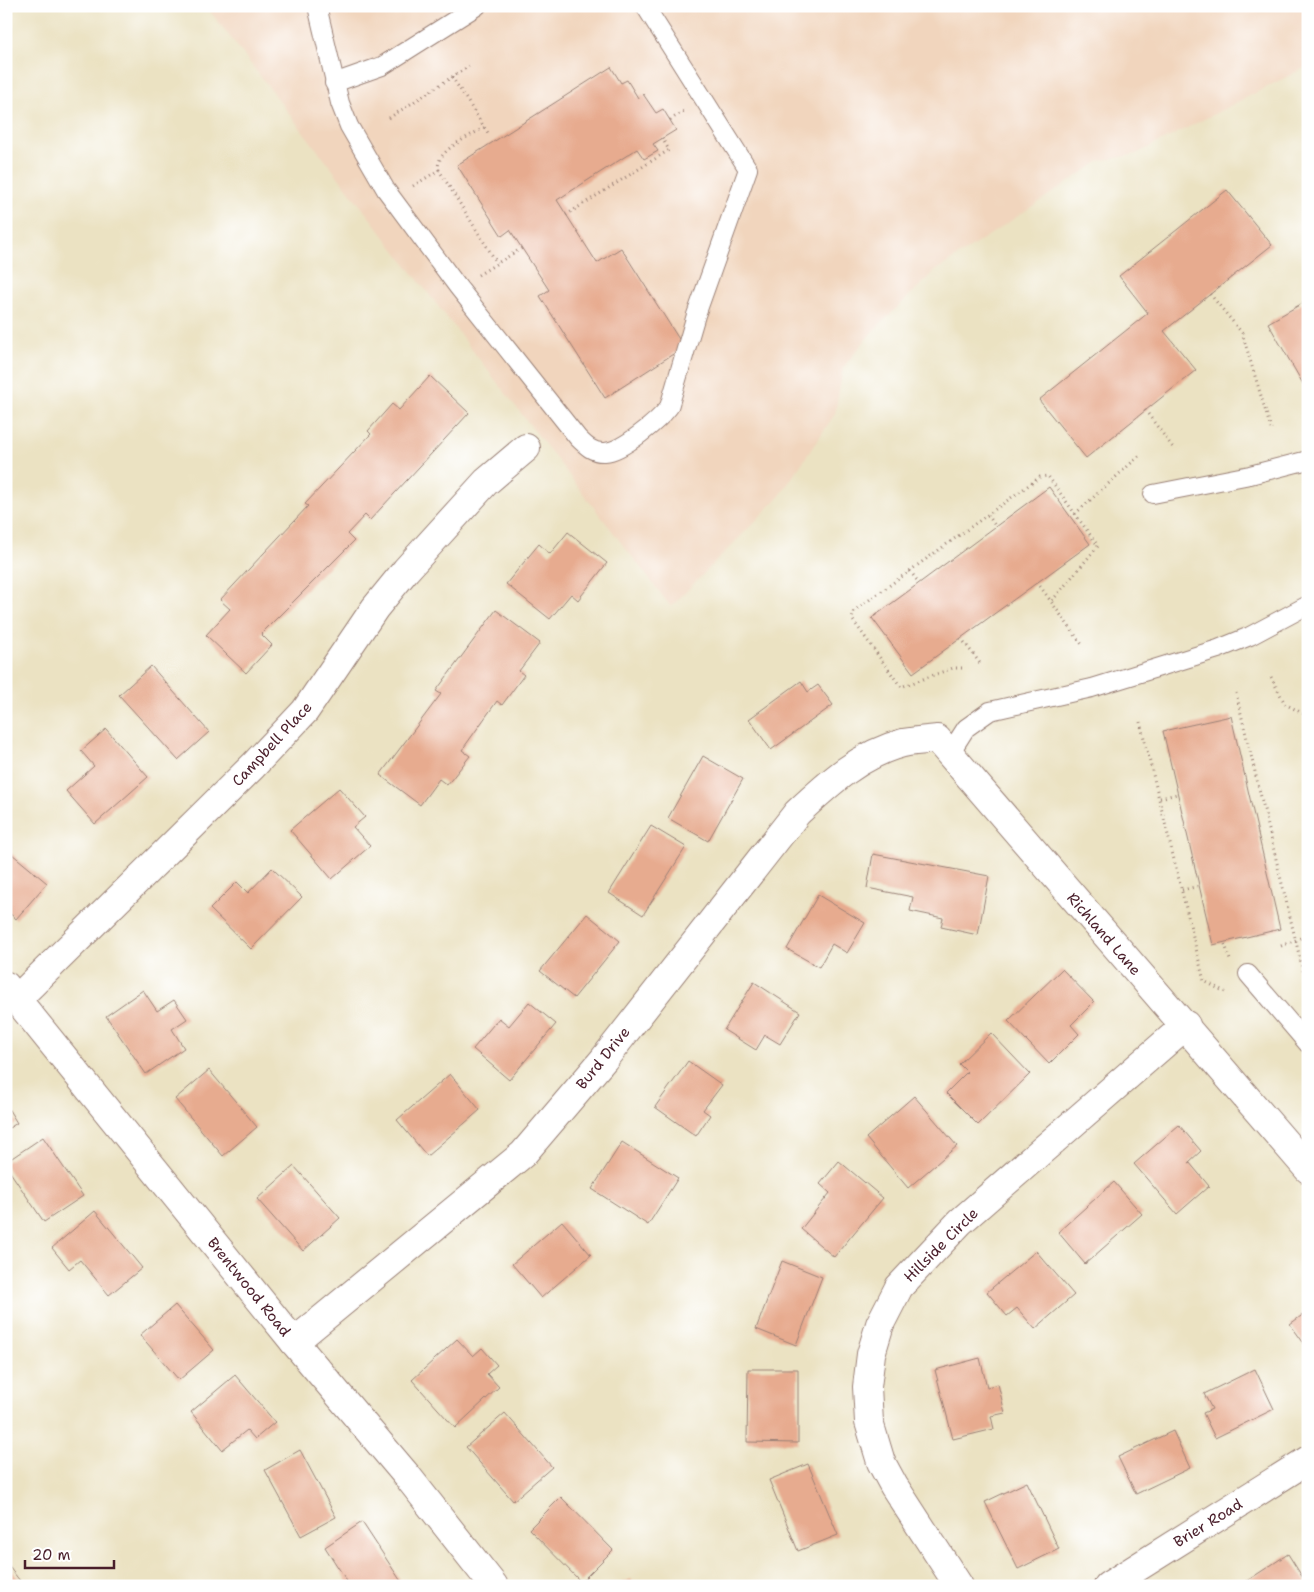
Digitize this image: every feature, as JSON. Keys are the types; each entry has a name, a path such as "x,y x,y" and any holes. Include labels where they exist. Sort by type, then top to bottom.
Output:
{"street":[{"name":"Campbell Place","path":"12,992 253,766 306,711 375,608 406,570 486,482 526,448"},
{"name":"Richland Lane","path":"885,750 902,743 937,739 1100,931 1186,1025 1308,1169"},
{"name":"Burd Drive","path":"294,1342 523,1154 604,1059 797,813 833,780 864,759 885,750"},
{"name":"Brentwood Road","path":"12,992 294,1342 408,1477 494,1586"},
{"name":"Hillside Circle","path":"959,1586 894,1486 879,1454 869,1422 867,1387 871,1354 880,1324 899,1287 960,1222 1186,1025"},
{"name":"Brier Road","path":"1108,1586 1308,1460"}],"lane":[{"path":"317,6 334,83 349,126 398,208 578,438 595,451 612,451 660,418 669,407 696,316 748,169 645,6"},
{"path":"334,83 382,66 477,6"},
{"path":"1153,494 1250,475 1308,460"},
{"path":"950,753 966,728 990,711 1092,688 1218,649 1250,636 1308,605"},
{"path":"1248,974 1308,1044"}],"path":[{"path":"389,118 469,66"},
{"path":"452,77 488,133"},
{"path":"670,120 692,106"},
{"path":"485,127 442,153 438,162 439,170 497,263"},
{"path":"566,215 669,150 662,138"},
{"path":"410,188 439,170"},
{"path":"471,279 522,248"},
{"path":"1210,294 1242,333 1271,429"},
{"path":"1145,410 1174,449"},
{"path":"1075,514 1139,456"},
{"path":"962,668 954,668 901,687 852,619 854,611 1040,476 1048,476 1098,546 1051,602"},
{"path":"988,514 996,527"},
{"path":"910,571 919,583"},
{"path":"1037,582 1083,646"},
{"path":"961,638 982,666"},
{"path":"1271,677 1285,704 1308,716"},
{"path":"1236,693 1303,971"},
{"path":"1140,722 1204,980 1225,992"},
{"path":"1160,798 1177,794"},
{"path":"1182,890 1199,886"},
{"path":"1281,946 1308,935"}],"shaded area":[{"path":"206,6 1308,6 1308,66 1136,154 1100,161 934,272 872,332 843,368 835,414 779,497 671,607"}],"building":[{"path":"611,67 621,83 627,80 638,98 643,94 656,113 663,109 676,130 653,144 658,151 644,159 637,149 557,200 597,263 621,248 684,347 605,398 540,296 549,290 510,230 502,236 457,165"},
{"path":"1227,190 1272,245 1164,331 1196,370 1086,458 1039,400 1148,313 1119,276"},
{"path":"1308,300 1308,388 1306,389 1268,323"},
{"path":"430,376 469,413 370,520 365,515 347,534 354,541 261,634 272,645 246,673 206,635 230,609 220,600 308,506 305,504 371,434 368,431 392,404 399,410"},
{"path":"1049,487 1090,544 913,673 872,618"},
{"path":"568,532 607,563 578,600 571,594 550,619 506,584 539,544 550,554"},
{"path":"496,610 540,643 519,671 524,675 502,705 497,701 462,750 470,756 447,785 439,779 420,805 380,775 441,694 436,691"},
{"path":"151,666 209,732 178,760 119,695"},
{"path":"801,681 808,692 818,685 833,705 771,750 749,719"},
{"path":"1231,716 1280,929 1213,945 1163,731"},
{"path":"106,729 148,777 95,824 66,791 94,766 81,751"},
{"path":"703,756 743,779 708,841 668,818"},
{"path":"339,788 365,817 353,827 370,846 332,879 290,830"},
{"path":"651,826 686,847 643,915 609,893"},
{"path":"6,849 47,883 16,919 6,910"},
{"path":"873,854 989,876 978,935 941,927 943,918 910,911 913,897 867,888"},
{"path":"272,868 302,897 251,949 210,909 237,882 248,893"},
{"path":"818,895 865,923 847,953 832,944 819,967 787,949"},
{"path":"587,914 620,941 574,998 540,971"},
{"path":"1062,969 1094,1002 1071,1025 1079,1034 1049,1064 1008,1021"},
{"path":"754,982 800,1012 780,1044 765,1035 756,1050 724,1030"},
{"path":"143,990 157,1011 174,1000 187,1019 172,1029 184,1048 146,1074 106,1016"},
{"path":"529,1002 556,1024 509,1080 473,1049 499,1018 509,1026"},
{"path":"991,1033 1030,1074 978,1125 946,1093 967,1072 959,1064"},
{"path":"688,1061 722,1085 703,1110 710,1115 696,1136 655,1107"},
{"path":"209,1070 257,1127 223,1156 175,1099"},
{"path":"450,1074 480,1110 427,1156 397,1120"},
{"path":"914,1096 957,1146 908,1188 866,1138"},
{"path":"6,1105 17,1123 6,1130"},
{"path":"1179,1125 1201,1151 1189,1162 1209,1186 1177,1214 1134,1164"},
{"path":"43,1137 83,1196 44,1222 6,1166 6,1162"},
{"path":"622,1142 678,1178 648,1225 592,1189"},
{"path":"839,1161 883,1198 834,1257 801,1229 830,1193 820,1184"},
{"path":"294,1166 340,1218 303,1251 257,1199"},
{"path":"1114,1182 1142,1214 1085,1264 1058,1232"},
{"path":"95,1211 142,1268 109,1295 80,1260 69,1269 52,1248"},
{"path":"562,1221 591,1255 541,1298 512,1264"},
{"path":"1036,1251 1074,1295 1035,1329 1017,1308 1007,1316 987,1292"},
{"path":"782,1261 822,1277 796,1345 756,1329"},
{"path":"175,1305 214,1350 179,1380 140,1335"},
{"path":"1308,1311 1308,1349 1290,1324"},
{"path":"457,1339 473,1356 482,1348 497,1365 487,1374 499,1387 455,1428 412,1380"},
{"path":"980,1358 987,1387 998,1384 1005,1413 991,1416 994,1429 953,1439 935,1370"},
{"path":"748,1369 798,1369 798,1443 747,1442"},
{"path":"1255,1369 1274,1409 1215,1438 1203,1413 1212,1409 1204,1394"},
{"path":"235,1375 275,1422 255,1439 247,1430 222,1450 191,1412"},
{"path":"505,1413 552,1467 513,1501 466,1447"},
{"path":"1173,1431 1190,1468 1136,1494 1118,1457"},
{"path":"300,1450 336,1517 301,1536 265,1470"},
{"path":"808,1464 838,1535 798,1551 769,1480"},
{"path":"1027,1482 1059,1549 1018,1569 985,1502"},
{"path":"561,1497 613,1550 581,1582 529,1529"},
{"path":"362,1522 404,1586 350,1586 325,1547"},
{"path":"1288,1554 1308,1586 1239,1586"},
{"path":"6,1563 24,1586 6,1586"},
{"path":"631,1579 634,1586 617,1586"}]}
